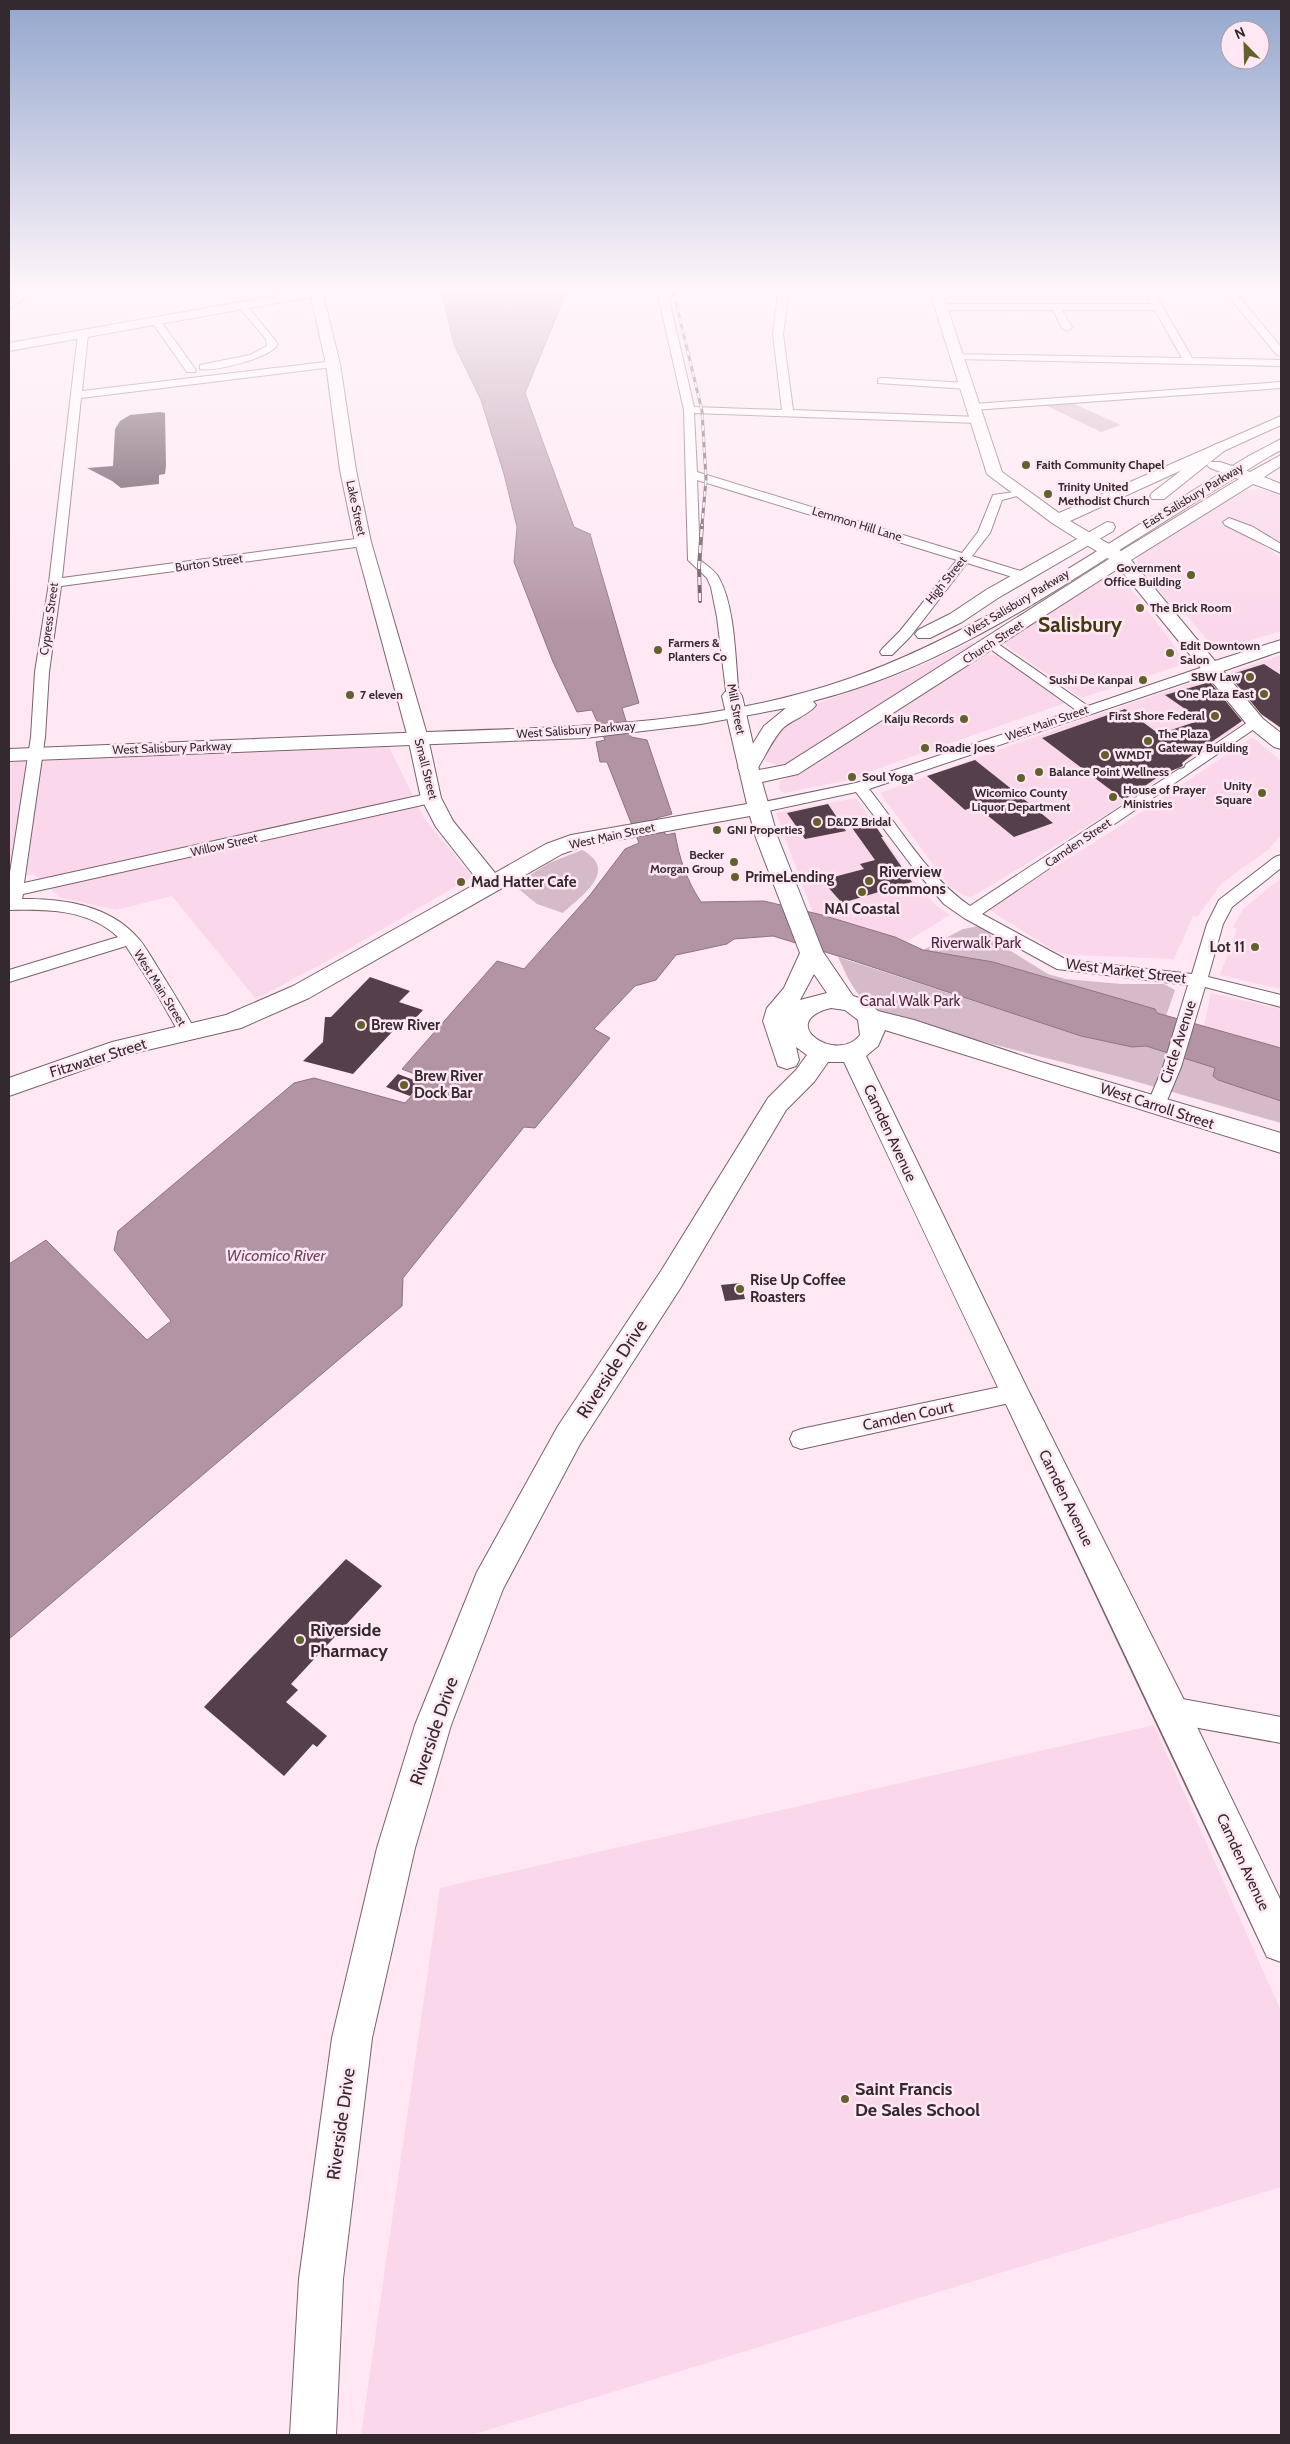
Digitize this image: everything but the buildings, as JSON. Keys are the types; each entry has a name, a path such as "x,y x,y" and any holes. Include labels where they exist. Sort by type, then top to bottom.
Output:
{"street":[{"name":"Cypress Street","path":"13,900 37,746 42,672 55,583 76,400"},
{"name":"Lake Street","path":"338,400 348,470 363,542 416,732"},
{"name":"Mill Street","path":"687,400 689,410 694,560 715,582 722,608 739,700 749,773 767,838 811,951 844,1001"},
{"path":"786,400 788,414"},
{"path":"971,400 995,474 1017,493 1113,554 1256,723 1281,744"},
{"path":"689,410 788,414 976,414 1123,400"},
{"path":"1058,520 1281,420"},
{"name":"East Salisbury Parkway","path":"1143,505 1215,465 1281,432"},
{"name":"East Salisbury Parkway","path":"1113,554 1236,471 1281,444"},
{"path":"1158,496 1219,448"},
{"name":"Church Street","path":"749,773 791,770 986,646 1113,554 1281,460"},
{"path":"1215,465 1281,488"},
{"name":"Lemmon Hill Lane","path":"691,474 1024,576"},
{"name":"High Street","path":"886,652 905,634 984,533 997,497 1017,493"},
{"name":"East Salisbury Parkway","path":"1087,539 1120,519"},
{"path":"1229,522 1249,530 1281,549"},
{"name":"West Salisbury Parkway","path":"811,678 860,663 956,618 1087,539"},
{"name":"Burton Street","path":"55,583 363,542"},
{"name":"West Salisbury Parkway","path":"9,755 37,746 585,724 658,716 739,700 788,702 837,689 888,671 990,622 1113,554"},
{"path":"990,622 986,646 1085,710"},
{"path":"1211,669 1281,645"},
{"name":"West Main Street","path":"13,900 67,907 95,915 115,927 130,939 170,998 188,1034 232,1022 301,992 554,849 579,840 759,808 860,787 1211,669"},
{"path":"749,773 770,729 785,715 837,689"},
{"name":"Camden Street","path":"970,914 1256,723"},
{"name":"Small Street","path":"416,732 431,798 443,823 492,884"},
{"name":"West Salisbury Parkway","path":"9,738 37,746"},
{"name":"West Market Street","path":"860,787 918,863 950,900 970,914 1063,966 1198,980 1281,1001"},
{"name":"Willow Street","path":"13,900 431,798"},
{"name":"Circle Avenue","path":"1156,1105 1172,1067 1215,924 1225,904 1281,860"},
{"path":"9,976 130,939"},
{"name":"Mill Street","path":"797,1024 813,984 811,951"},
{"path":"787,1060 775,1021 779,1008 794,992 811,951"},
{"path":"818,1001 844,1001 855,1005 865,1035 843,1054 822,1052 802,1042 797,1024 818,1001"},
{"name":"Riverside Drive","path":"778,1104 797,1024"},
{"name":"Fitzwater Street","path":"9,1087 121,1048 188,1034"},
{"name":"West Carroll Street","path":"865,1035 978,1066 1032,1068 1156,1105 1221,1127 1281,1143"},
{"name":"Camden Avenue","path":"865,1035 1014,1393 1171,1710 1281,1943"},
{"name":"Riverside Drive","path":"313,2435 321,2279 352,2038 396,1848 433,1725 489,1583 569,1435 656,1304 778,1104 805,1076 822,1052"},
{"name":"Camden Court","path":"801,1439 1014,1393"},
{"path":"1171,1710 1281,1730"}],"shaded area":[{"path":"1263,489 1281,496 1281,543 1252,526 1238,531 1281,557 1281,631 1216,651 1180,607 1174,608 1172,606 1137,563 1137,557 1238,493 1246,490"},
{"path":"1109,575 1123,578 1187,663 1081,698 1005,645 1005,641"},
{"path":"974,641 972,649 787,764 776,765 765,761 761,746 788,717 816,704 914,669"},
{"path":"987,655 997,655 1065,703 874,770 858,778 784,793 779,789 780,782"},
{"name":"One Plaza East","path":"1281,655 1281,730 1227,673"},
{"path":"1201,680 1241,725 1102,817 972,897 965,896 950,887 880,793 1084,719"},
{"path":"1251,738 1255,739 1281,761 1281,835 1269,849 1222,883 1197,917 1193,916 1174,959 1074,955 1056,952 988,909 1120,826"},
{"path":"389,747 424,818 472,877 338,955 256,999 172,896 116,910 59,897 34,874 9,879 9,762"},
{"path":"856,798 911,877 936,905 950,915 906,942 813,913 776,813"},
{"name":"Lot 11","path":"1281,878 1281,989 1220,975 1237,929 1233,927 1243,909"},
{"path":"1211,993 1281,1009 1281,1048 1204,1026"},
{"name":"Saint Francis De Sales School","path":"1154,1725 1281,2011 1281,2187 472,2435 361,2435 440,1888"}],"green space":[{"path":"1072,403 1121,425 1101,432 1045,405"},
{"path":"582,850 594,859 598,866 598,874 589,889 563,913 537,904 516,887 517,883 549,863"},
{"name":"Riverwalk Park","path":"979,926 989,932 993,940 1048,974 1066,979 1121,984 1164,984 1175,990 1166,1016 1157,1013 1154,1009 993,962 923,950 963,929"},
{"name":"Canal Walk Park","path":"838,957 1081,1036 1132,1047 1146,1046 1216,1068 1214,1073 1218,1080 1281,1101 1281,1123 1120,1077 907,1022 880,1011 863,999 851,983"}],"water":[{"name":"Wicomico River","path":"481,400 528,400 574,527 590,534 639,703 622,708 631,737 647,740 672,814 657,818 666,835 675,833 684,869 701,902 764,901 822,915 895,937 923,950 993,962 1155,1009 1157,1013 1281,1048 1281,1101 1218,1080 1213,1076 1215,1068 1146,1046 1132,1047 1081,1036 773,936 734,939 727,944 676,955 656,980 635,986 594,1029 610,1038 535,1128 524,1127 403,1278 402,1306 9,1639 9,1264 46,1240 147,1340 171,1321 114,1250 118,1231 294,1083 314,1078 405,1103 427,1079 402,1069 497,961 524,969 590,895 625,849 639,843 607,762 600,762 596,742 605,740 592,710 577,712 553,662 514,562 517,527 504,474"}],"railway":[{"path":"699,400 702,411 706,479 702,526"},
{"path":"700,601 699,567 702,525"}],"place":[{"name":"Faith Community Chapel","path":"1026,465"},
{"name":"Trinity United Methodist Church","path":"1048,494"},
{"name":"Government Office Building","path":"1191,575"},
{"name":"The Brick Room","path":"1140,608"},
{"name":"Farmers & Planters Co","path":"658,650"},
{"name":"Edit Downtown Salon","path":"1170,653"},
{"name":"SBW Law","path":"1250,677"},
{"name":"Sushi De Kanpai","path":"1143,680"},
{"name":"One Plaza East","path":"1264,694"},
{"name":"7 eleven","path":"350,695"},
{"name":"First Shore Federal","path":"1215,716"},
{"name":"Kaiju Records","path":"964,719"},
{"name":"The Plaza Gateway Building","path":"1148,741"},
{"name":"Roadie Joes","path":"925,748"},
{"name":"WMDT","path":"1105,755"},
{"name":"Balance Point Wellness","path":"1039,772"},
{"name":"Soul Yoga","path":"852,777"},
{"name":"Wicomico County Liquor Department","path":"1021,778"},
{"name":"Unity Square","path":"1262,793"},
{"name":"House of Prayer Ministries","path":"1113,797"},
{"name":"D&DZ Bridal","path":"817,822"},
{"name":"GNI Properties","path":"717,830"},
{"name":"Becker Morgan Group","path":"734,862"},
{"name":"PrimeLending","path":"735,877"},
{"name":"Riverview Commons","path":"869,881"},
{"name":"Mad Hatter Cafe","path":"461,882"},
{"name":"NAI Coastal","path":"862,892"},
{"name":"Lot 11","path":"1255,947"},
{"name":"Brew River","path":"361,1025"},
{"name":"Brew River Dock Bar","path":"404,1085"},
{"name":"Rise Up Coffee Roasters","path":"740,1289"},
{"name":"Riverside Pharmacy","path":"300,1640"},
{"name":"Saint Francis De Sales School","path":"845,2099"}],"district":[{"name":"Salisbury","path":"1080,625"}]}
